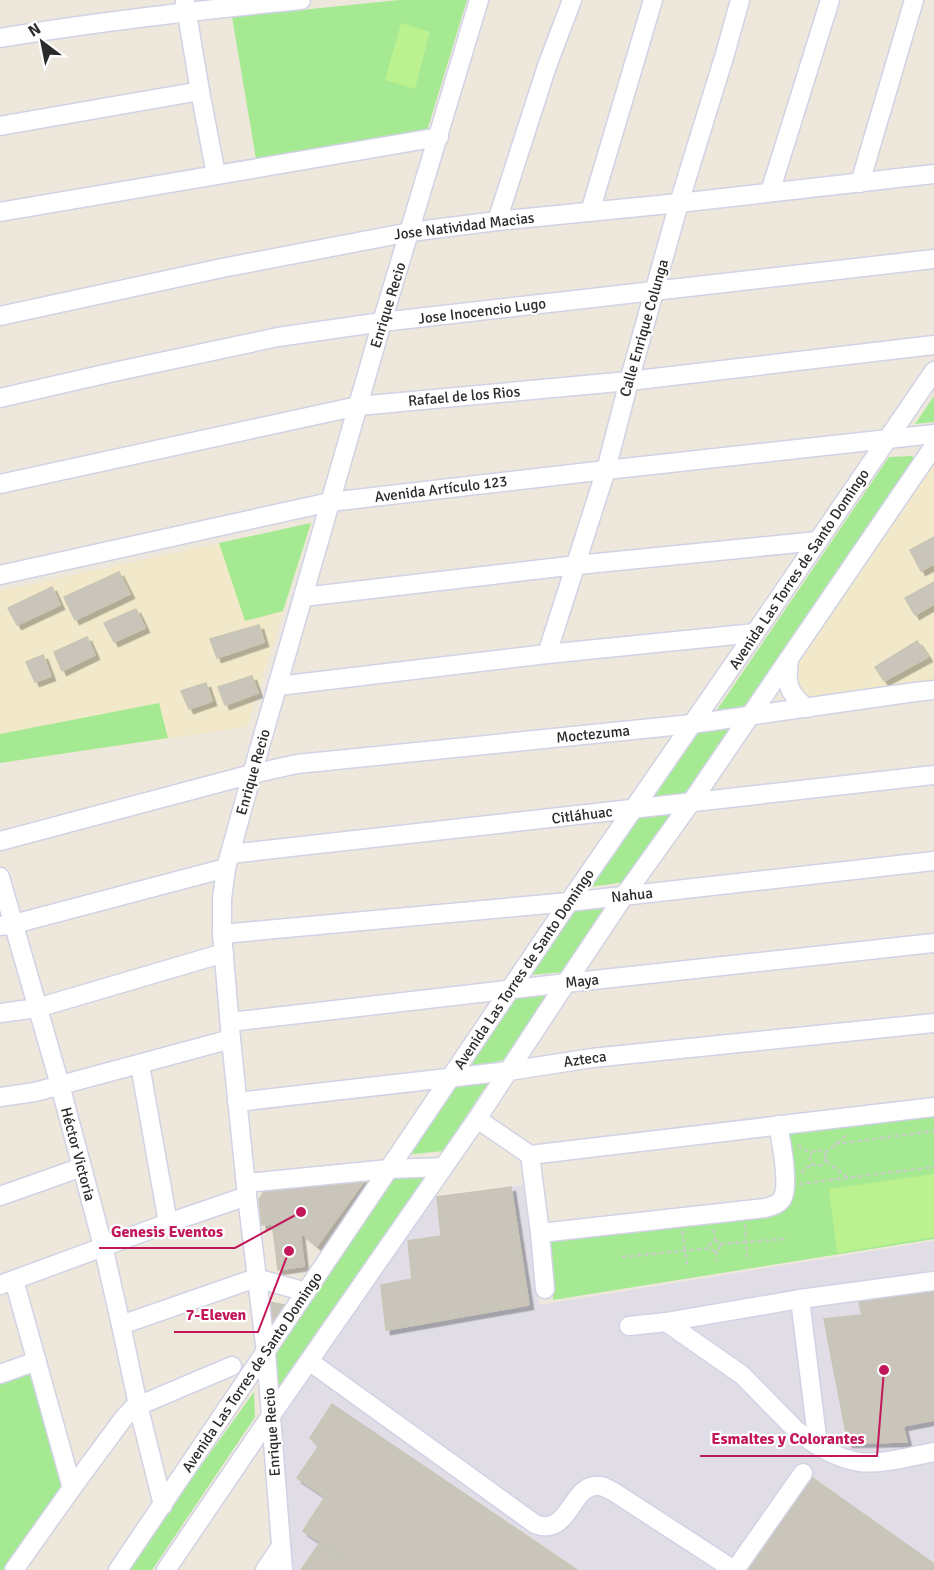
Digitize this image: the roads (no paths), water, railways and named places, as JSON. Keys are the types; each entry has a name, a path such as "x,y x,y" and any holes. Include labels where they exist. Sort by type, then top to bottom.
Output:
{"street":[{"path":"0,38 185,6 301,0"},
{"name":"Enrique Recio","path":"283,1570 266,1353 237,1102 222,934 222,899 228,861 252,774 382,322 479,0"},
{"path":"497,221 547,66 572,0"},
{"path":"590,212 653,0"},
{"name":"Calle Enrique Colunga","path":"547,654 606,470 679,203 740,0"},
{"path":"770,192 830,0"},
{"path":"860,183 914,0"},
{"path":"185,6 216,175"},
{"path":"0,126 200,91"},
{"path":"0,212 439,137"},
{"name":"Jose Natividad Macias","path":"0,316 222,268 410,232 934,174"},
{"name":"Jose Inocencio Lugo","path":"0,398 278,337 382,322 934,259"},
{"name":"Rafael de los Rios","path":"0,484 358,406 629,381 934,345"},
{"name":"Avenida Las Torres de Santo Domingo","path":"118,1570 569,902 934,371"},
{"name":"Avenida Artículo 123","path":"0,574 330,502 934,434"},
{"path":"166,1570 477,1119 624,896 692,801 934,446"},
{"path":"303,597 577,565 818,541"},
{"path":"278,686 547,654 755,633"},
{"path":"789,659 787,677 789,687 795,699 807,708"},
{"name":"Moctezuma","path":"0,841 275,768 322,761 692,724 934,690"},
{"name":"Citláhuac","path":"7,925 228,861 692,801 934,776"},
{"name":"Nahua","path":"222,934 569,902 934,861"},
{"name":"Héctor Victoria","path":"0,877 7,925 38,1008 103,1246 138,1405 163,1504"},
{"name":"Maya","path":"36,1092 140,1065 231,1031 566,983 934,943"},
{"path":"0,1013 38,1008 224,953"},
{"name":"Azteca","path":"237,1102 509,1071 592,1058 934,1023"},
{"path":"140,1065 168,1223"},
{"path":"0,1097 36,1092"},
{"path":"0,1106 36,1092"},
{"path":"477,1119 530,1155 934,1107"},
{"path":"540,1233 776,1205 782,1199 786,1188 778,1125"},
{"path":"530,1155 545,1289"},
{"path":"0,1196 82,1167"},
{"path":"72,1488 37,1361 7,1282 168,1223 246,1190 389,1169 444,1167"},
{"path":"121,1325 256,1278 306,1293"},
{"path":"629,1326 934,1281"},
{"path":"800,1299 818,1445"},
{"path":"666,1322 742,1375 796,1430 818,1445 844,1458 859,1462 889,1460 934,1452"},
{"path":"309,1360 542,1527 556,1524 564,1518 583,1492 594,1486 601,1486 614,1492 734,1570 803,1473"},
{"path":"0,1374 37,1361"},
{"path":"14,1570 72,1488 133,1408 232,1366"},
{"path":"266,1570 281,1546"}],"place":[{"name":"Genesis Eventos","path":"301,1212"},
{"name":"7-Eleven","path":"289,1251"},
{"name":"Esmaltes y Colorantes","path":"884,1370"}]}
